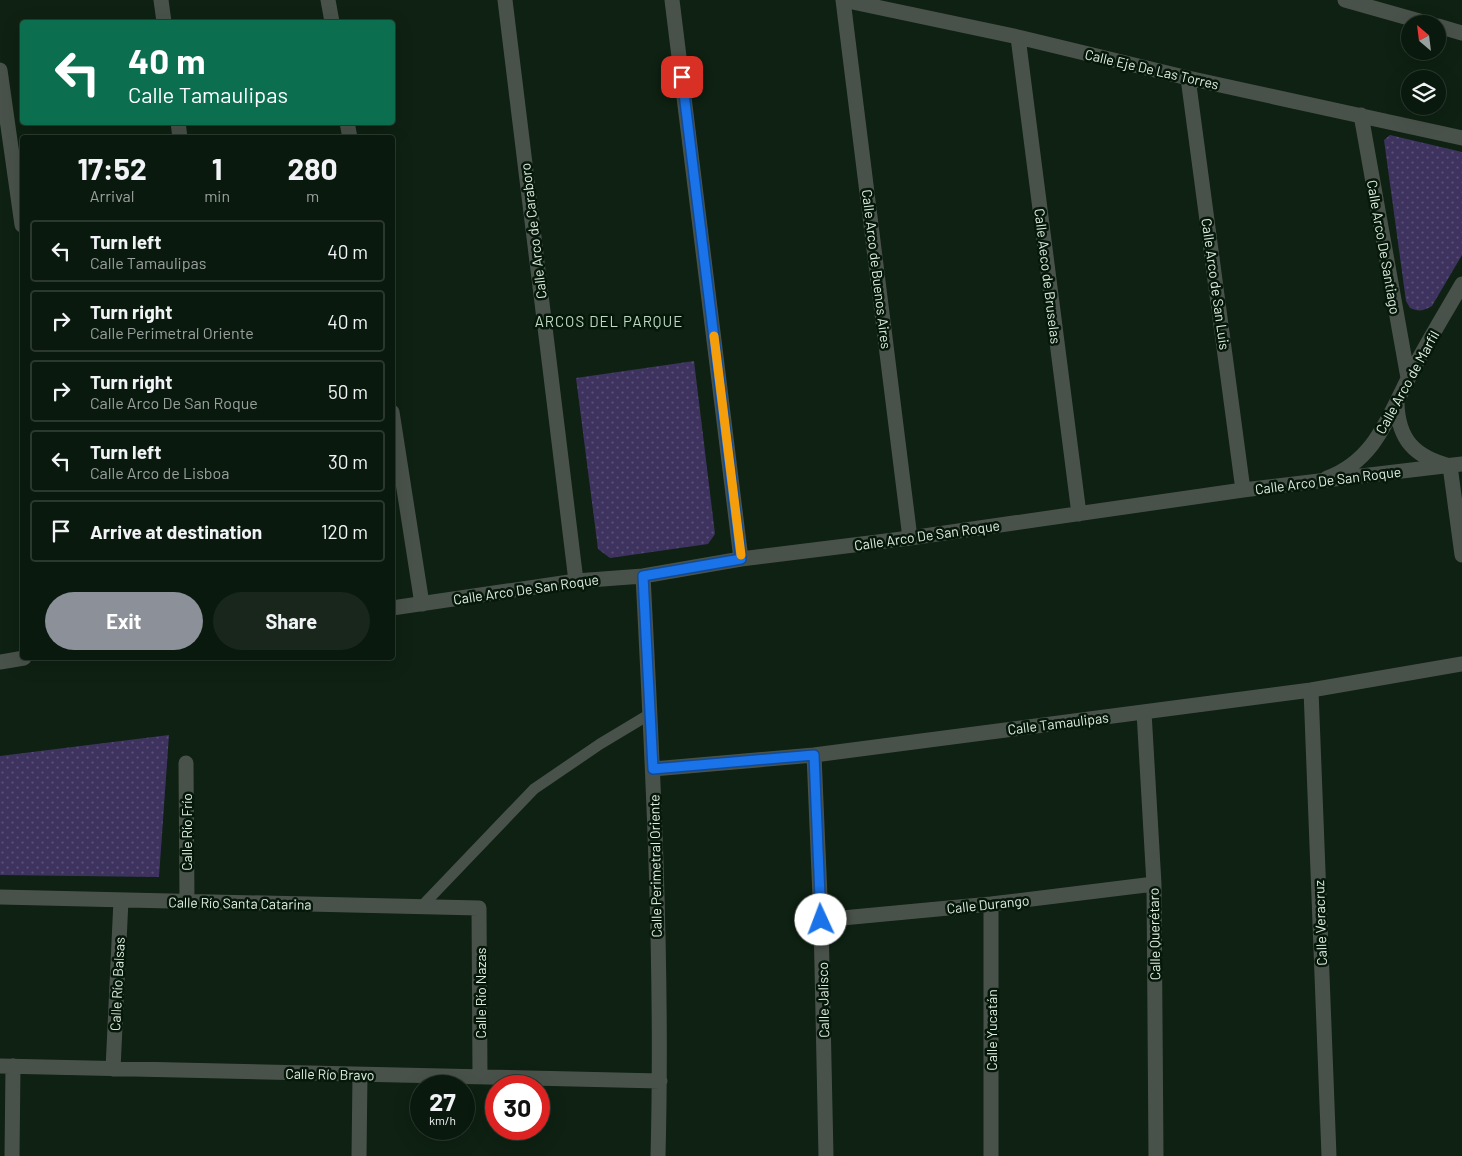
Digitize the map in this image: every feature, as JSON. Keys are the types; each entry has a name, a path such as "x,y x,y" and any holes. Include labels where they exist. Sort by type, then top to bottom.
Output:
{"street":[{"path":"161,0 164,20"},
{"path":"328,0 332,20"},
{"name":"Calle Arco de Caraboro","path":"505,0 576,581"},
{"path":"672,0 741,559"},
{"name":"Calle Eje De Las Torres","path":"843,0 1018,37 1188,78 1462,138"},
{"name":"Calle Arco de Buenos Aires","path":"843,0 910,538"},
{"path":"1345,0 1401,16"},
{"path":"1446,28 1462,33"},
{"name":"Calle Aeco de Bruselas","path":"1018,37 1078,514"},
{"path":"0,70 20,211"},
{"name":"Calle Arco de San Luis","path":"1188,78 1244,490"},
{"name":"Calle Arco De Santiago","path":"1361,115 1408,378"},
{"name":"Calle Arco de Marfil","path":"1314,483 1332,476 1359,458 1371,446 1383,429 1408,378 1462,284"},
{"path":"1397,403 1397,417 1401,431 1409,443 1424,456 1435,462 1456,465 1462,555"},
{"path":"395,431 422,604"},
{"name":"Calle Arco De San Roque","path":"395,608 576,581 643,576 741,559 910,538 1244,490 1456,465"},
{"name":"Calle Perimetral Oriente","path":"643,576 653,769 660,1082 658,1156"},
{"path":"0,662 20,659"},
{"name":"Calle Tamaulipas","path":"653,769 814,755 1311,690 1462,664"},
{"name":"Calle Veracruz","path":"1311,690 1329,1156"},
{"name":"Calle Querétaro","path":"1144,712 1154,884 1156,1156"},
{"name":"Calle Jalisco","path":"814,755 821,920 826,1156"},
{"name":"Calle Río Frío","path":"186,762 187,901"},
{"name":"Calle Durango","path":"821,920 991,904 1154,884"},
{"name":"Calle Río Santa Catarina","path":"0,897 479,908"},
{"name":"Calle Río Balsas","path":"113,1069 121,900"},
{"name":"Calle Yucatán","path":"991,904 991,1156"},
{"name":"Calle Río Nazas","path":"479,908 480,1078"},
{"path":"6,1066 12,1156"},
{"name":"Calle Río Bravo","path":"6,1066 660,1082"},
{"path":"359,1156 360,1075"}],"lane":[{"path":"421,907 534,789 600,744 650,714"}],"shaded area":[{"path":"1390,135 1462,152 1462,255 1432,306 1421,310 1410,308 1406,301 1384,140"},
{"path":"694,361 715,534 708,544 610,558 598,549 576,378"},
{"path":"169,735 159,877 0,875 0,756"}],"slow traffic":[{"path":"714,336 741,555"}],"district":[{"name":"ARCOS DEL PARQUE","path":"609,321"}],"route":[{"path":"682,77 741,559 643,576 653,769 814,755 821,920"}]}
